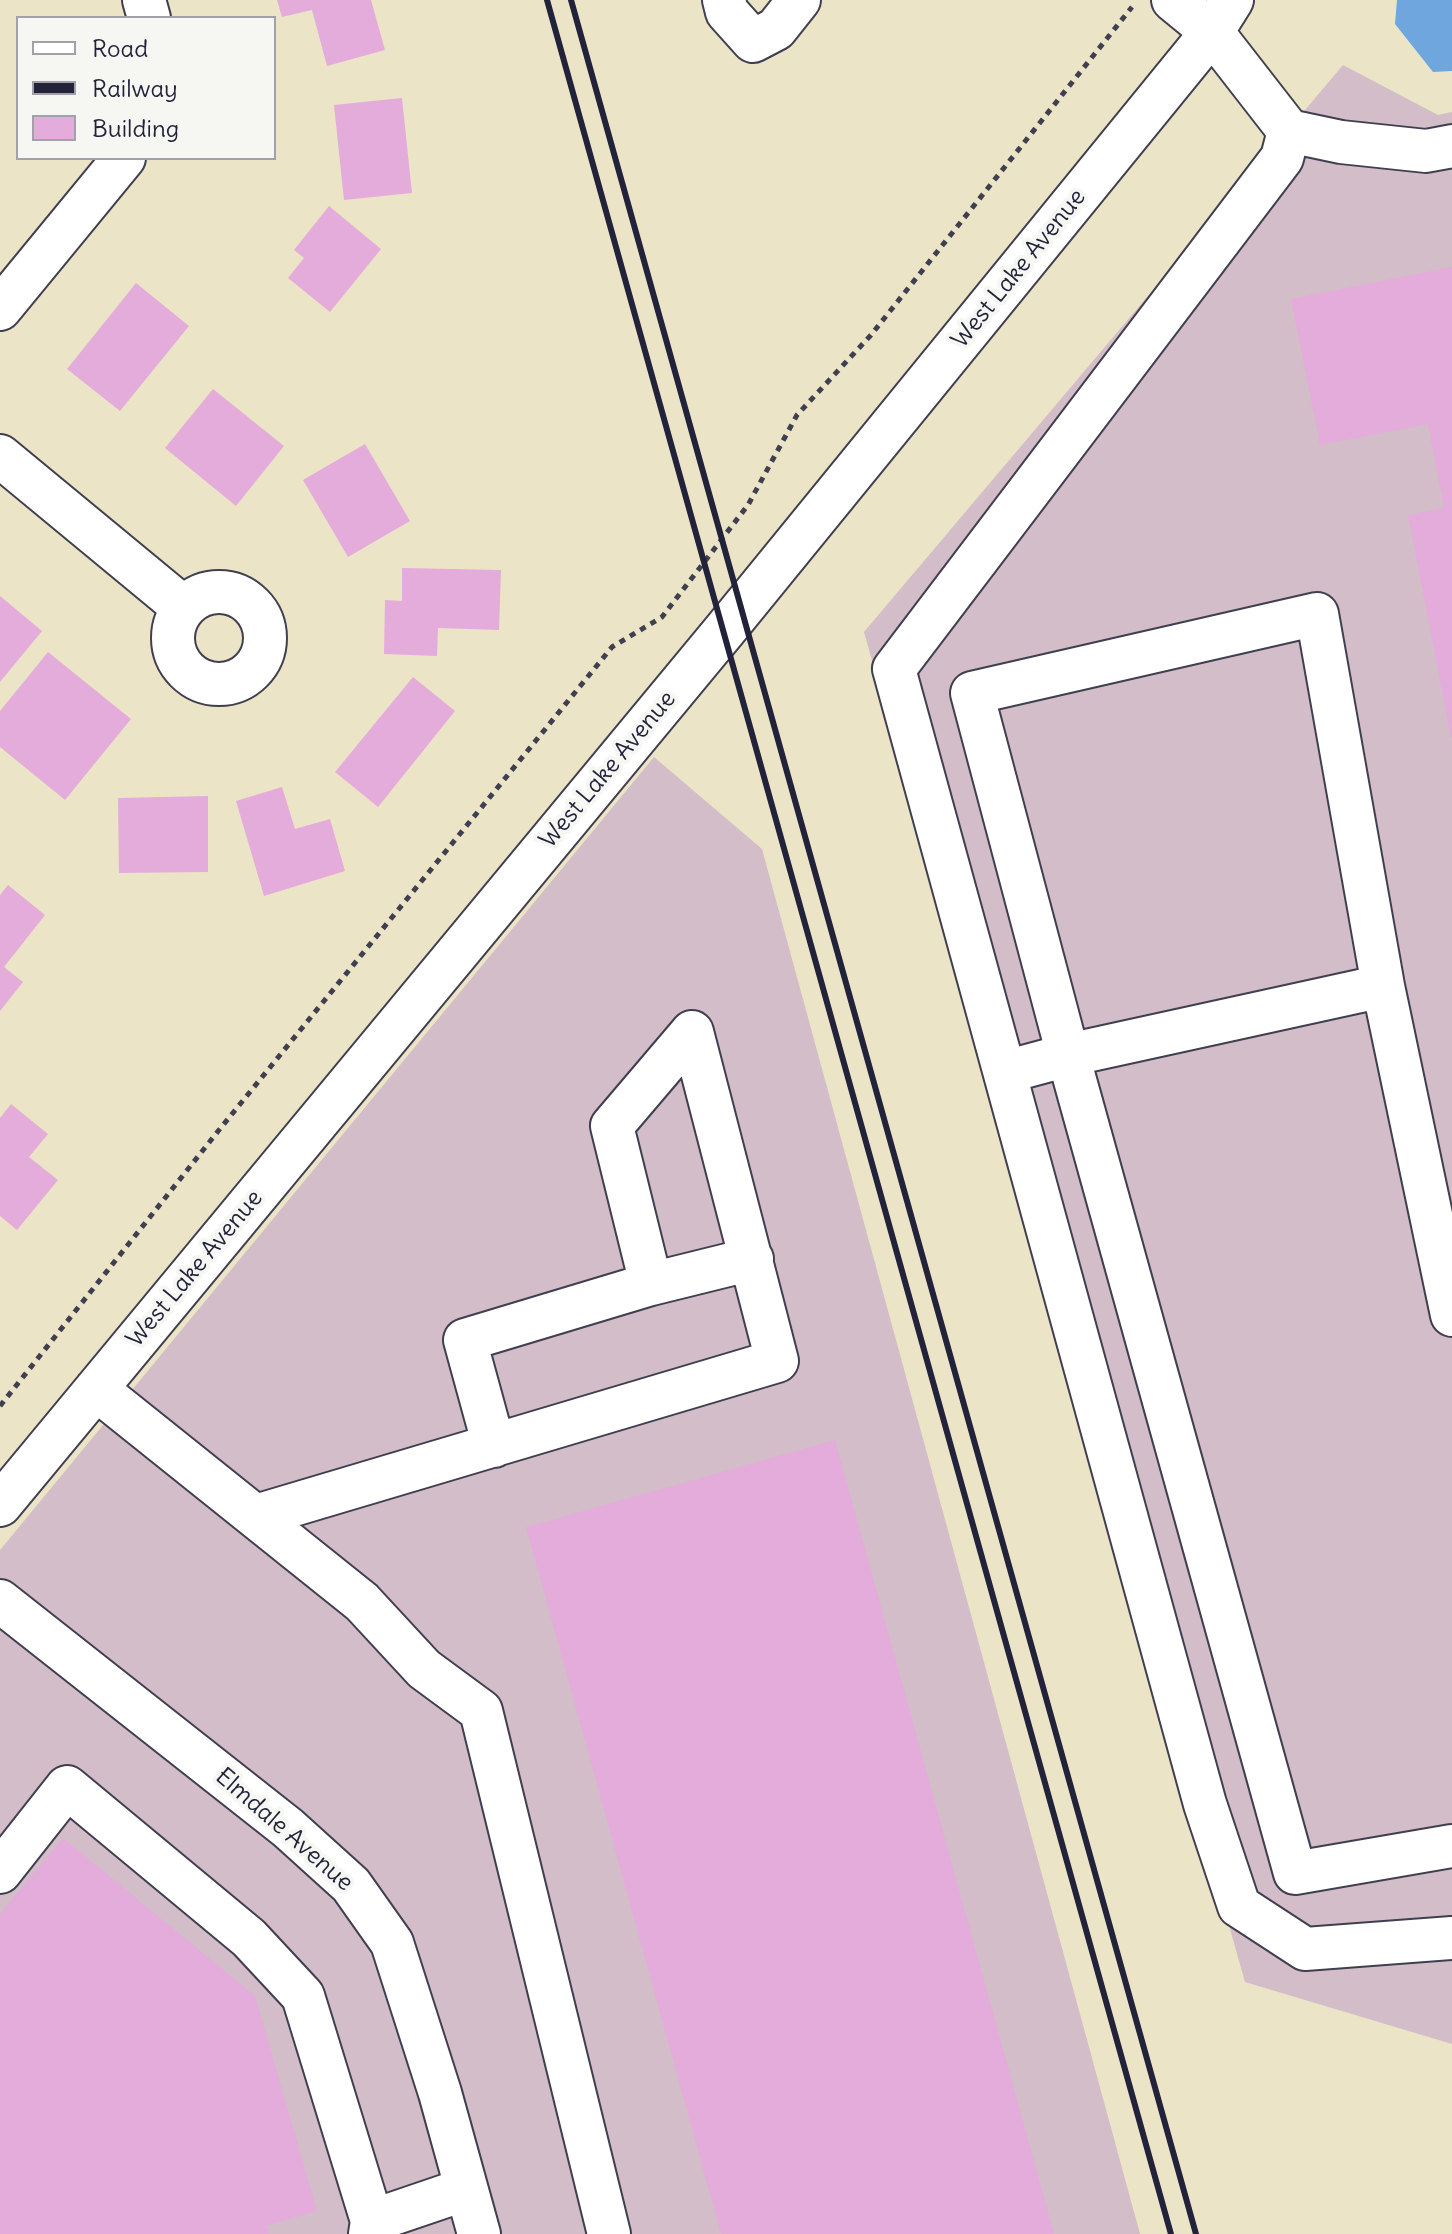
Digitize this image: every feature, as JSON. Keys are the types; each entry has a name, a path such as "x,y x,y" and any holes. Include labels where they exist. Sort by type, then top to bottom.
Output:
{"street":[{"path":"724,0 727,12 753,41 776,29 799,0"},
{"path":"1173,0 1222,16 1289,131 1282,158 894,669 1205,1804 1239,1906 1305,1949 1452,1938"},
{"name":"West Lake Avenue","path":"0,1505 724,631 1222,16 1245,0"},
{"path":"1289,131 1341,142 1426,151 1452,146"},
{"path":"0,309 122,160"},
{"path":"0,456 184,608"},
{"path":"1452,1315 1383,986 1317,614 972,693 1068,1055 1295,1873 1452,1846"},
{"path":"927,787 992,769"},
{"path":"1005,1072 1068,1055 1383,986"},
{"path":"256,1516 777,1361 692,1032 612,1126 651,1284"},
{"path":"494,1446 465,1340 651,1284 752,1259"},
{"path":"96,1389 362,1602 424,1669 481,1711 609,2234"},
{"path":"1126,1512 1190,1495"},
{"name":"Elmdale Avenue","path":"0,1601 288,1828 351,1885 392,1943 440,2093 479,2234"},
{"path":"0,1872 67,1787 249,1938 303,1996 371,2228 466,2189"}],"path":[{"path":"0,1406 219,1130 612,647 662,617 748,505 797,415 871,335 1138,0"}],"shaded area":[{"path":"1343,65 1438,115 1452,112 1452,2044 1245,1982 864,632"},
{"path":"654,757 762,849 1140,2234 0,2234 0,1550"}],"water":[{"path":"1397,0 1452,0 1452,71 1433,72 1395,24"}],"building":[{"path":"277,0 371,0 385,50 327,66 312,10 282,17"},
{"path":"402,98 412,193 344,200 334,105"},
{"path":"329,206 381,249 330,312 288,278 304,258 294,250"},
{"path":"1452,267 1451,737 1408,515 1444,508 1428,424 1320,445 1291,299"},
{"path":"136,283 189,326 120,411 67,369"},
{"path":"213,389 284,446 236,506 165,448"},
{"path":"365,444 410,521 348,557 303,480"},
{"path":"402,568 501,570 499,630 438,628 437,656 384,654 385,600 402,601"},
{"path":"0,596 42,631 0,682"},
{"path":"48,652 131,719 65,800 0,747 0,711"},
{"path":"413,677 455,711 378,807 335,772"},
{"path":"282,787 295,829 330,819 345,871 264,896 236,801"},
{"path":"208,796 208,872 119,873 118,798"},
{"path":"8,885 45,915 4,967 23,982 0,1011 0,895"},
{"path":"11,1104 48,1134 29,1157 58,1180 17,1230 0,1216 0,1118"},
{"path":"835,1440 1054,2234 721,2234 526,1527"},
{"path":"63,1838 255,1996 317,2211 266,2226 269,2234 0,2234 0,1914"}],"railway":[{"path":"547,0 1171,2234"},
{"path":"571,0 1196,2234"}]}
